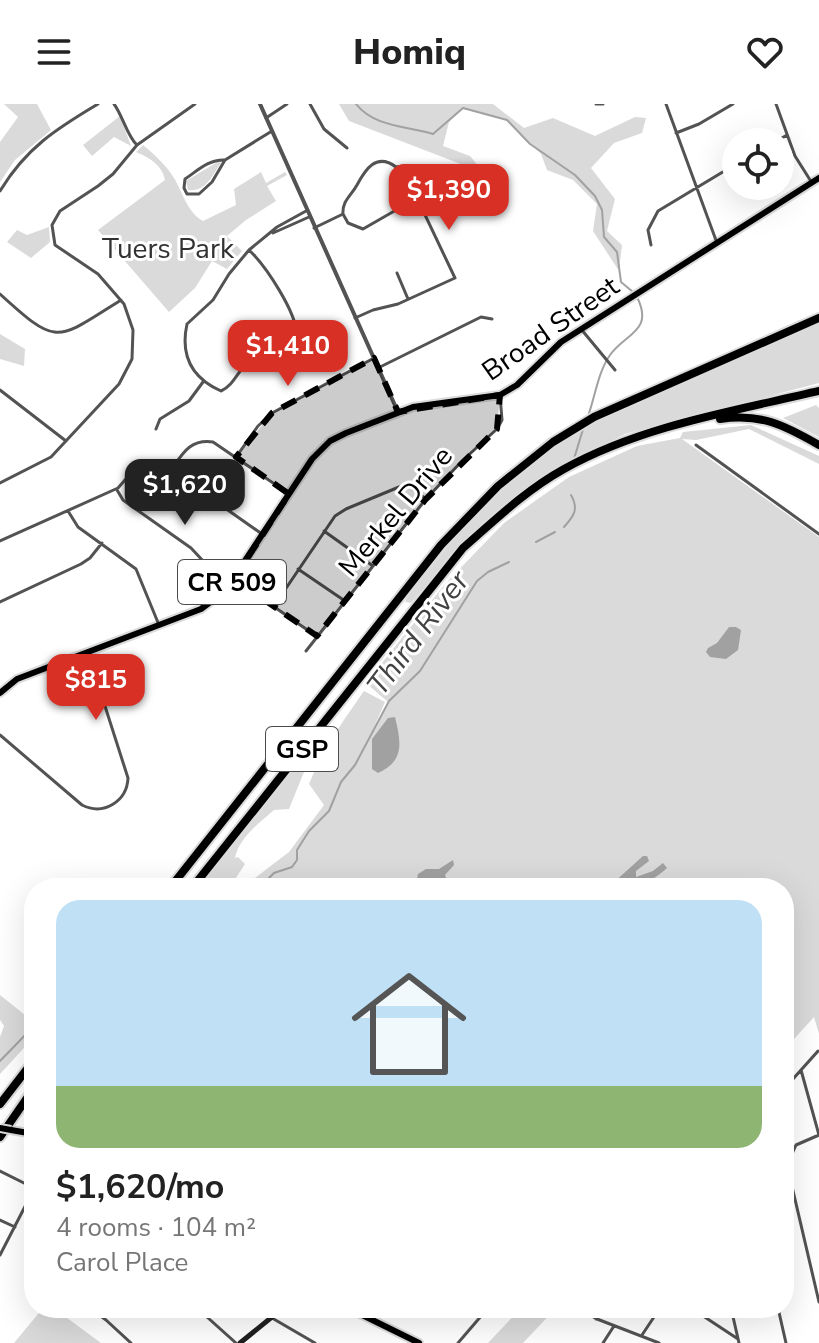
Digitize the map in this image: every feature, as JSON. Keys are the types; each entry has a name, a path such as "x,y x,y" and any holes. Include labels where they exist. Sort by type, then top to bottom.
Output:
{"highway":[{"name":"GSP","path":"178,878 450,535 498,486 578,425 819,317"},
{"name":"GSP","path":"200,878 463,548 513,504 562,470 634,438 695,420 819,391"},
{"path":"695,420 761,418 784,426 819,445"},
{"path":"0,1104 24,1073"},
{"path":"0,1137 24,1102"}],"main road":[{"name":"Broad Street","path":"0,693 17,679 215,601 232,581 317,453 330,441 421,405 500,395 517,385 561,342 819,178"},
{"path":"0,1128 24,1132"},
{"path":"238,1343 272,1318"},
{"path":"368,1318 419,1343"}],"street":[{"path":"0,191 12,171 42,140 98,104"},
{"path":"114,104 137,145"},
{"path":"0,483 45,462 119,384 130,366 133,330 121,300 98,274 55,245 52,225 60,211 113,174 137,145 195,104"},
{"path":"260,104 398,412"},
{"path":"266,118 287,104"},
{"path":"310,104 324,129 347,148"},
{"path":"596,104 603,104"},
{"path":"666,104 717,243"},
{"path":"676,133 699,124 733,104"},
{"path":"776,104 785,128"},
{"path":"225,160 206,164 185,179 187,194 199,194 212,182 225,160 272,131"},
{"path":"794,153 812,183"},
{"path":"396,167 382,161 366,168 345,202 343,214 348,223 363,229 417,198 445,187"},
{"path":"651,245 648,230 655,214 722,172"},
{"path":"355,318 455,278 417,198"},
{"path":"249,250 266,267 297,330 296,339 289,346 245,364 225,390 219,391 193,371 188,362 186,331 190,320 213,300 249,250 277,227 306,211"},
{"path":"314,228 343,214"},
{"path":"269,234 309,217"},
{"path":"397,273 408,299"},
{"path":"0,294 36,327 51,333 63,333 78,327 121,300"},
{"path":"378,368 481,317 492,319"},
{"path":"581,329 615,370"},
{"path":"250,338 257,357"},
{"path":"236,457 258,426 272,413 374,358"},
{"path":"156,429 160,419 189,401 204,381"},
{"path":"0,390 66,441"},
{"name":"Merkel Drive","path":"306,651 426,499 500,425 500,395"},
{"path":"171,470 184,451 195,442 213,442 289,494"},
{"path":"696,445 819,534"},
{"path":"0,541 117,488 138,465 150,461 171,470 262,534"},
{"path":"274,606 339,512 399,487 410,487 426,499"},
{"path":"117,488 123,500 191,548 205,563 317,636"},
{"path":"68,510 78,527 136,569 159,625"},
{"path":"323,531 373,566"},
{"path":"0,602 81,564 102,543"},
{"path":"298,569 345,601"},
{"path":"0,735 82,805 98,809 121,799 127,789 128,778 88,653"},
{"path":"794,1078 818,1051"},
{"path":"794,1149 796,1145 819,1135 801,1070"},
{"path":"0,1171 24,1183"},
{"path":"794,1195 819,1302"},
{"path":"0,1255 24,1209"},
{"path":"0,1220 15,1227"},
{"path":"103,1318 131,1343"},
{"path":"209,1318 238,1343"},
{"path":"272,1318 315,1343"},
{"path":"458,1343 479,1318"},
{"path":"642,1335 653,1318"},
{"path":"705,1318 738,1341"},
{"path":"733,1318 738,1341"},
{"path":"780,1318 786,1343"},
{"path":"596,1319 657,1343"},
{"path":"603,1343 615,1325"}],"highlighted area":[{"path":"374,358 398,412 500,395 497,429 426,499 317,636 234,579 289,494 236,457 272,413"}],"green space":[{"path":"4,104 37,104 51,130 15,160 0,182 0,142 18,117"},
{"path":"339,104 493,104 524,128 553,118 595,136 635,117 646,118 642,133 614,143 591,168 615,199 607,231 622,245 619,271 593,231 597,204 573,180 547,170 541,154 507,120 463,109 449,122 443,146 470,156 484,173 349,121"},
{"path":"120,116 131,146 114,137 92,156 83,145"},
{"name":"Tuers Park","path":"143,145 167,169 189,207 203,221 236,205 234,189 261,172 266,183 285,172 287,175 267,186 276,201 227,236 242,251 227,269 212,261 195,288 169,312 98,230 165,180 155,163 136,152"},
{"path":"219,161 221,163 208,182 188,190 186,181"},
{"path":"49,227 50,242 31,258 7,242 17,230 27,235"},
{"path":"819,324 819,383 625,434 563,464 467,537 411,603 405,602 453,540 491,499 532,463 577,431 603,416"},
{"path":"0,334 25,349 24,366 0,359"},
{"path":"816,405 819,408 819,437 783,418"},
{"path":"751,425 819,456 819,464 749,429 696,440 682,439 819,537 819,1034 814,1017 794,1039 794,878 255,878 289,852 324,805 309,784 327,747 364,691 385,702 371,734 388,702 366,683 445,584 504,523 569,477 637,446 680,438 683,432"},
{"path":"317,740 289,809 274,810 241,844 235,858 238,857 245,864 236,878 207,878"},
{"path":"0,995 24,1014 24,1048 0,1074 0,1037 4,1026 0,1020"},
{"path":"35,1318 67,1318 101,1343 14,1343"},
{"path":"512,1318 547,1318 523,1343 488,1343"}],"shaded area":[{"path":"729,627 741,630 738,650 726,659 710,657 706,652 708,648 717,643"},
{"path":"395,717 399,735 397,757 378,773 372,769 372,739 388,718"},
{"path":"643,856 647,856 649,861 636,871 636,877 653,871 663,863 667,868 653,878 619,878"},
{"path":"453,860 454,865 445,875 446,878 417,878 426,869 439,869"}],"waterway":[{"name":"Third River","path":"356,104 363,112 391,125 433,134 463,108 507,120 530,144 575,175 595,196 602,210 604,237 617,252 621,282 633,292"},
{"name":"Third River","path":"588,416 606,362 640,324 642,317 637,297"},
{"name":"Third River","path":"573,462 584,426"},
{"name":"Third River","path":"564,527 574,512 571,495"},
{"name":"Third River","path":"536,542 555,532"},
{"name":"Third River","path":"269,878 292,867 297,860 297,850 309,831 329,811 341,782 355,765 389,701 420,671 477,581 509,562"},
{"name":"Third River","path":"0,1061 24,1036"}]}
